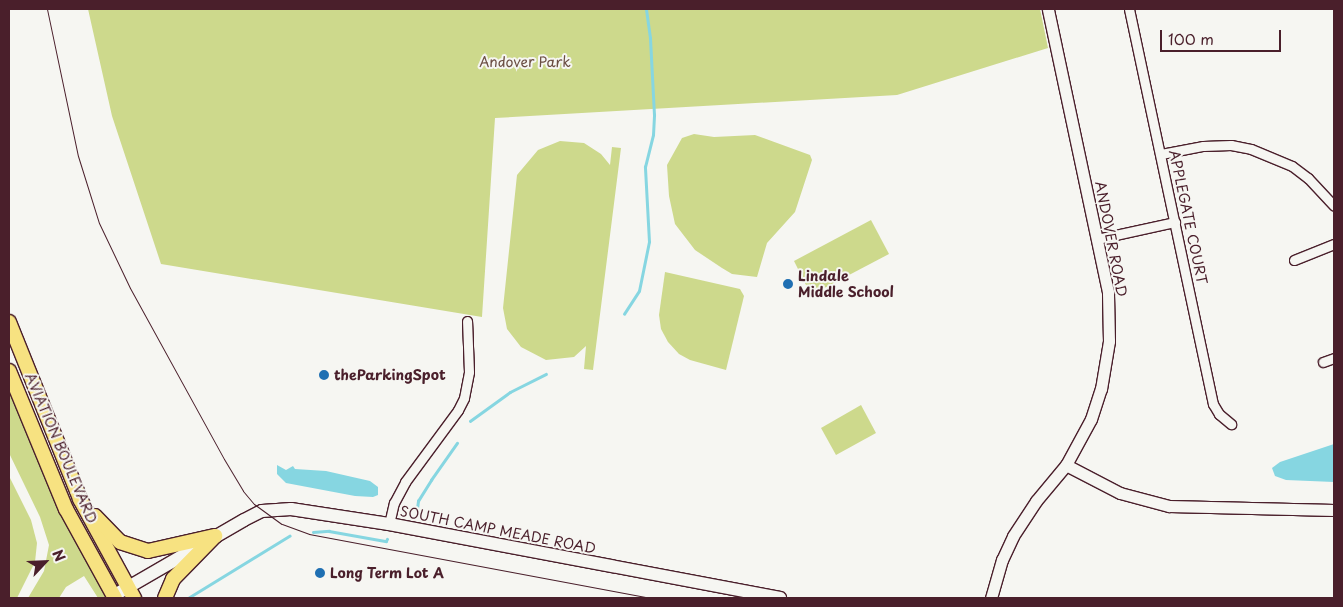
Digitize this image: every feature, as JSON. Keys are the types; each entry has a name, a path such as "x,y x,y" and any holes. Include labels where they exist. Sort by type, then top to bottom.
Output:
{"main road":[{"name":"AVIATION BOULEVARD","path":"9,322 80,499 131,593"},
{"name":"AVIATION BOULEVARD","path":"9,371 66,509 114,597"},
{"path":"80,499 120,542 139,549 159,550 215,536"},
{"name":"SOUTH CAMP MEADE ROAD","path":"114,597 131,593 215,536 257,514 276,510 318,512 389,524 780,598"},
{"path":"165,598 173,579 215,536"}],"street":[{"name":"ANDOVER ROAD","path":"991,598 1002,560 1013,536 1036,501 1066,465 1091,419 1107,363 1110,315 1108,292 1048,9"},
{"name":"APPLEGATE COURT","path":"1129,9 1213,404 1219,414 1231,424"},
{"path":"1161,154 1203,146 1231,145 1251,149 1292,166 1315,184 1334,206"},
{"path":"1097,239 1175,222"},
{"path":"1294,260 1334,244"},
{"path":"389,524 394,503 405,482 458,410 464,398 469,372 468,321"},
{"path":"1323,362 1334,358"},
{"path":"1066,465 1120,492 1169,506 1334,510"}],"green space":[{"name":"Andover Park","path":"88,9 1040,9 1048,48 897,95 495,118 482,317 161,264 112,116"},
{"path":"694,134 714,137 755,135 810,155 812,160 795,212 767,243 757,277 732,274 722,268 695,250 675,224 669,196 667,165 682,138"},
{"path":"560,141 584,143 601,154 610,165 612,147 621,148 593,370 584,369 586,346 574,357 546,360 521,347 507,329 503,308 517,175 538,150"},
{"path":"871,220 889,254 811,295 794,261"},
{"path":"665,272 740,289 744,296 726,370 690,360 679,354 668,342 661,329 659,315"},
{"path":"9,388 67,525 108,598 98,598 84,576 66,587 59,598 28,598 44,571 49,545 40,517 9,453"},
{"path":"861,405 876,433 836,455 821,428"},
{"path":"9,476 31,520 37,543 35,562 17,598 9,598"}],"water":[{"path":"1334,444 1334,482 1286,480 1275,476 1272,468 1280,462"},
{"path":"277,465 286,470 293,466 295,469 326,471 370,481 378,487 378,495 373,497 355,496 286,483 277,474"}],"waterway":[{"path":"624,314 639,291 649,242 645,167 653,135 654,115 650,38 646,9"},
{"path":"470,421 510,392 546,374"},
{"path":"417,509 418,501 457,443"},
{"path":"313,532 329,531 386,541 387,539"},
{"path":"188,598 289,536"}],"tram line":[{"path":"47,9 78,156 99,223 130,288 224,459 243,491 254,504 282,524 309,534 652,598"}],"place":[{"name":"Lindale Middle School","path":"788,284"},
{"name":"theParkingSpot","path":"324,375"},
{"name":"Long Term Lot A","path":"320,573"}]}
